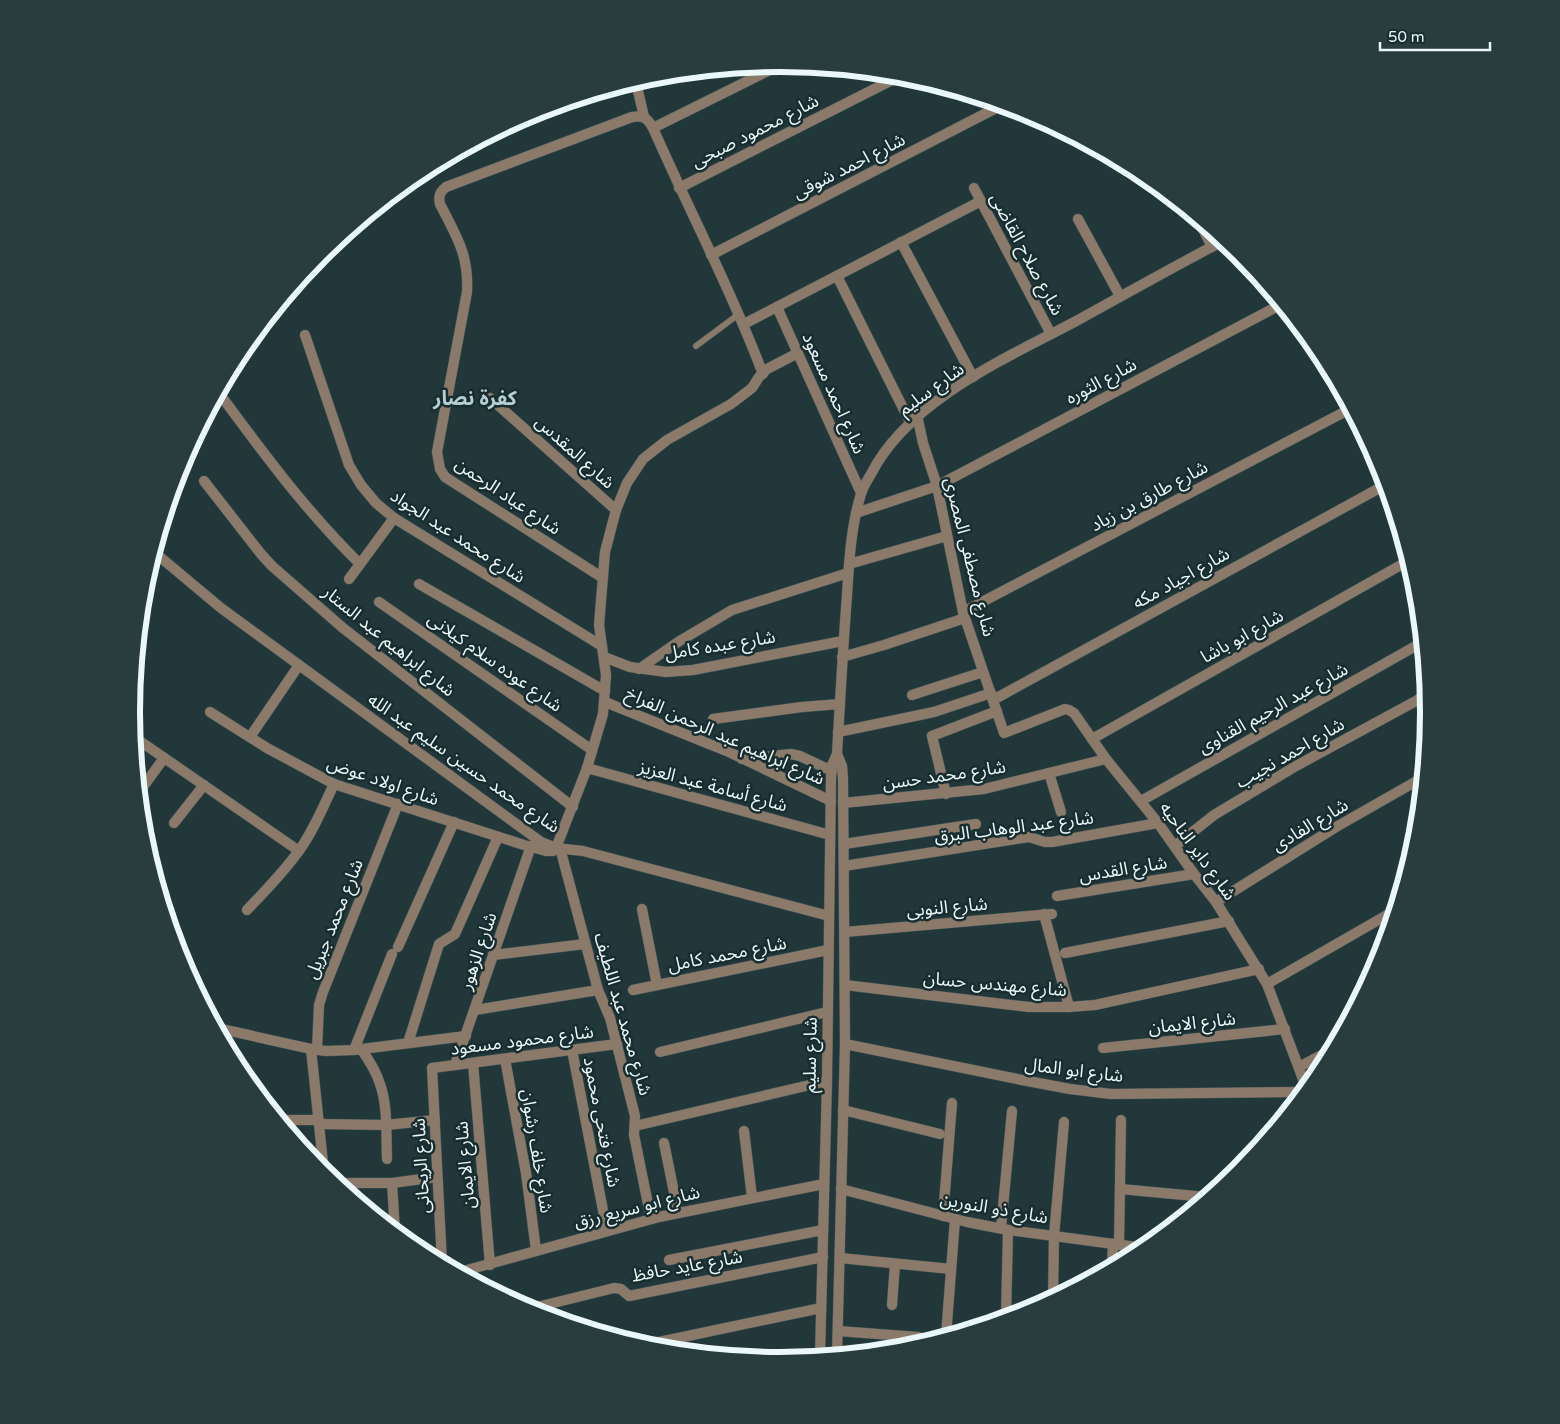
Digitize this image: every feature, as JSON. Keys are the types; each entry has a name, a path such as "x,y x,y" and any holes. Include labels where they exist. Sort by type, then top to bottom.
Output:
{"street":[{"path":"654,128 765,73"},
{"name":"شارع محمود صبحى","path":"679,188 888,82"},
{"path":"638,89 644,117 648,119 654,128 679,188 744,324 762,374"},
{"name":"شارع احمد شوقى","path":"711,255 994,109"},
{"name":"شارع عباد الرحمن","path":"603,578 445,477 440,469 437,452 467,292 467,276 466,259 461,244 440,204 439,197 446,188 632,117 644,117"},
{"name":"شارع صلاح القاضى","path":"974,188 1051,334"},
{"path":"744,324 981,201"},
{"path":"1078,219 1120,296"},
{"path":"1206,235 1212,247"},
{"path":"901,242 973,377"},
{"name":"شارع سليم","path":"820,1350 832,765 837,754 849,569 856,514 861,492 886,449 914,419 973,377 1216,245"},
{"name":"شارع مصطفى المصرى","path":"837,276 914,419 923,442 937,486 964,615 1004,733"},
{"name":"شارع احمد مسعود","path":"777,307 861,492"},
{"name":"شارع الثوره","path":"856,514 937,486 1275,308"},
{"name":"شارع محمد عبد الجواد","path":"305,335 348,464 361,485 376,503 394,518 602,646"},
{"path":"558,848 574,807 603,714 606,675 599,625 605,552 616,510 627,483 643,459 667,440 744,396 767,369 798,353"},
{"path":"223,398 298,498 360,564"},
{"name":"شارع المقدس","path":"490,398 616,510"},
{"name":"شارع طارق بن زياد","path":"842,657 892,643 964,615 1345,412"},
{"name":"شارع ابراهيم عبد الستار","path":"204,480 260,554 272,566 343,628 574,807"},
{"name":"شارع اجياد مكه","path":"838,732 934,712 992,696 1379,488"},
{"path":"349,579 394,518"},
{"path":"639,669 678,642 732,610 947,536"},
{"name":"شارع محمد حسين سليم عبد الله","path":"160,557 222,608 541,842 558,848 583,851 829,916"},
{"name":"شارع ابو باشا","path":"1092,739 1402,565"},
{"path":"419,584 605,691"},
{"name":"شارع عوده سلام كيلانى","path":"380,602 592,750"},
{"name":"شارع عبده كامل","path":"604,657 630,667 666,672 693,670 843,641"},
{"name":"شارع عبد الرحيم القناوى","path":"1141,801 1416,647"},
{"path":"250,737 300,665"},
{"path":"912,695 983,672"},
{"name":"شارع احمد نجيب","path":"1175,846 1214,815 1296,766 1419,699"},
{"name":"شارع ابراهيم عبد الرحمن الفراخ","path":"604,702 678,730 831,801"},
{"path":"713,719 840,704"},
{"name":"شارع داير الناحيه","path":"1004,733 1065,709 1074,714 1106,759 1158,823 1229,921 1267,984 1303,1079"},
{"path":"946,794 932,736 997,711"},
{"name":"شارع اولاد عوض","path":"210,712 290,761 334,784 546,851 553,851 558,848"},
{"path":"141,742 299,851"},
{"path":"742,759 790,754 800,756 832,771"},
{"name":"شارع سليم","path":"837,754 842,766 845,932 845,1044 837,1349"},
{"path":"145,784 164,758"},
{"name":"شارع محمد حسن","path":"843,803 984,789 1106,759"},
{"name":"شارع أسامة عبد العزيز","path":"587,768 830,835"},
{"path":"1049,773 1061,812"},
{"name":"شارع الفادى","path":"1216,902 1336,827 1415,782"},
{"path":"247,910 284,871 299,851 309,836 334,784"},
{"path":"174,823 204,785"},
{"name":"شارع محمد جبريل","path":"322,1158 318,1122 314,1050 319,1005 398,804"},
{"path":"358,1049 395,951 454,822"},
{"name":"شارع عبد الوهاب البرق","path":"844,866 1028,838 1052,842 1158,823"},
{"path":"844,844 976,824"},
{"path":"408,1043 439,944 455,934 498,837"},
{"name":"شارع الزهور","path":"455,1065 531,846"},
{"name":"شارع محمد عبد اللطيف","path":"558,848 598,990 610,1018 635,1116 634,1135 650,1218"},
{"name":"شارع القدس","path":"1057,896 1194,874"},
{"path":"642,909 657,985"},
{"name":"شارع النوبى","path":"845,932 1048,914 1069,1008"},
{"path":"1267,984 1387,915"},
{"path":"1065,953 1229,921"},
{"path":"493,955 585,944"},
{"name":"شارع محمد كامل","path":"633,990 828,950"},
{"name":"شارع مهندس حسان","path":"845,985 1029,1007 1069,1008 1095,1005 1258,969"},
{"path":"475,1010 598,990"},
{"path":"660,1052 827,1012"},
{"name":"شارع الايمان","path":"1103,1048 1285,1029"},
{"path":"225,1031 314,1050 358,1049 466,1036"},
{"name":"شارع محمود مسعود","path":"432,1068 617,1044"},
{"name":"شارع ابو المال","path":"845,1044 1022,1080 1111,1094 1294,1092"},
{"path":"358,1049 373,1066 381,1085 386,1125 387,1159"},
{"name":"شارع فتحى محمود","path":"572,1050 607,1230"},
{"path":"1299,1067 1319,1057"},
{"name":"شارع خلف رشوان","path":"505,1059 526,1173 536,1250"},
{"name":"شارع الايمان","path":"473,1063 490,1265"},
{"name":"شارع الريحانى","path":"432,1068 441,1254"},
{"path":"635,1126 827,1081"},
{"path":"943,1216 952,1103"},
{"path":"843,1110 940,1134"},
{"path":"1006,1310 1004,1229 1012,1111"},
{"path":"288,1120 386,1125 435,1120"},
{"path":"1114,1257 1120,1189 1120,1120"},
{"path":"1052,1291 1054,1236 1064,1122"},
{"path":"744,1132 752,1197"},
{"path":"664,1143 678,1212"},
{"path":"348,1183 392,1183 437,1177"},
{"path":"392,1183 394,1222"},
{"name":"شارع ابو سريع رزق","path":"468,1270 650,1218 824,1184"},
{"name":"شارع ذو النورين","path":"841,1188 943,1216 1004,1229 1131,1246"},
{"path":"1120,1189 1198,1196"},
{"path":"946,1330 955,1219"},
{"path":"669,1260 823,1230"},
{"name":"شارع عايد حافظ","path":"542,1306 605,1289 621,1289 629,1296 823,1257"},
{"path":"840,1258 951,1269"},
{"path":"892,1306 895,1264"},
{"path":"665,1341 822,1308"},
{"path":"838,1331 915,1337"}],"lane":[{"path":"696,346 739,314"}],"district":[{"name":"كفرة نصار","path":"475,398"}]}
